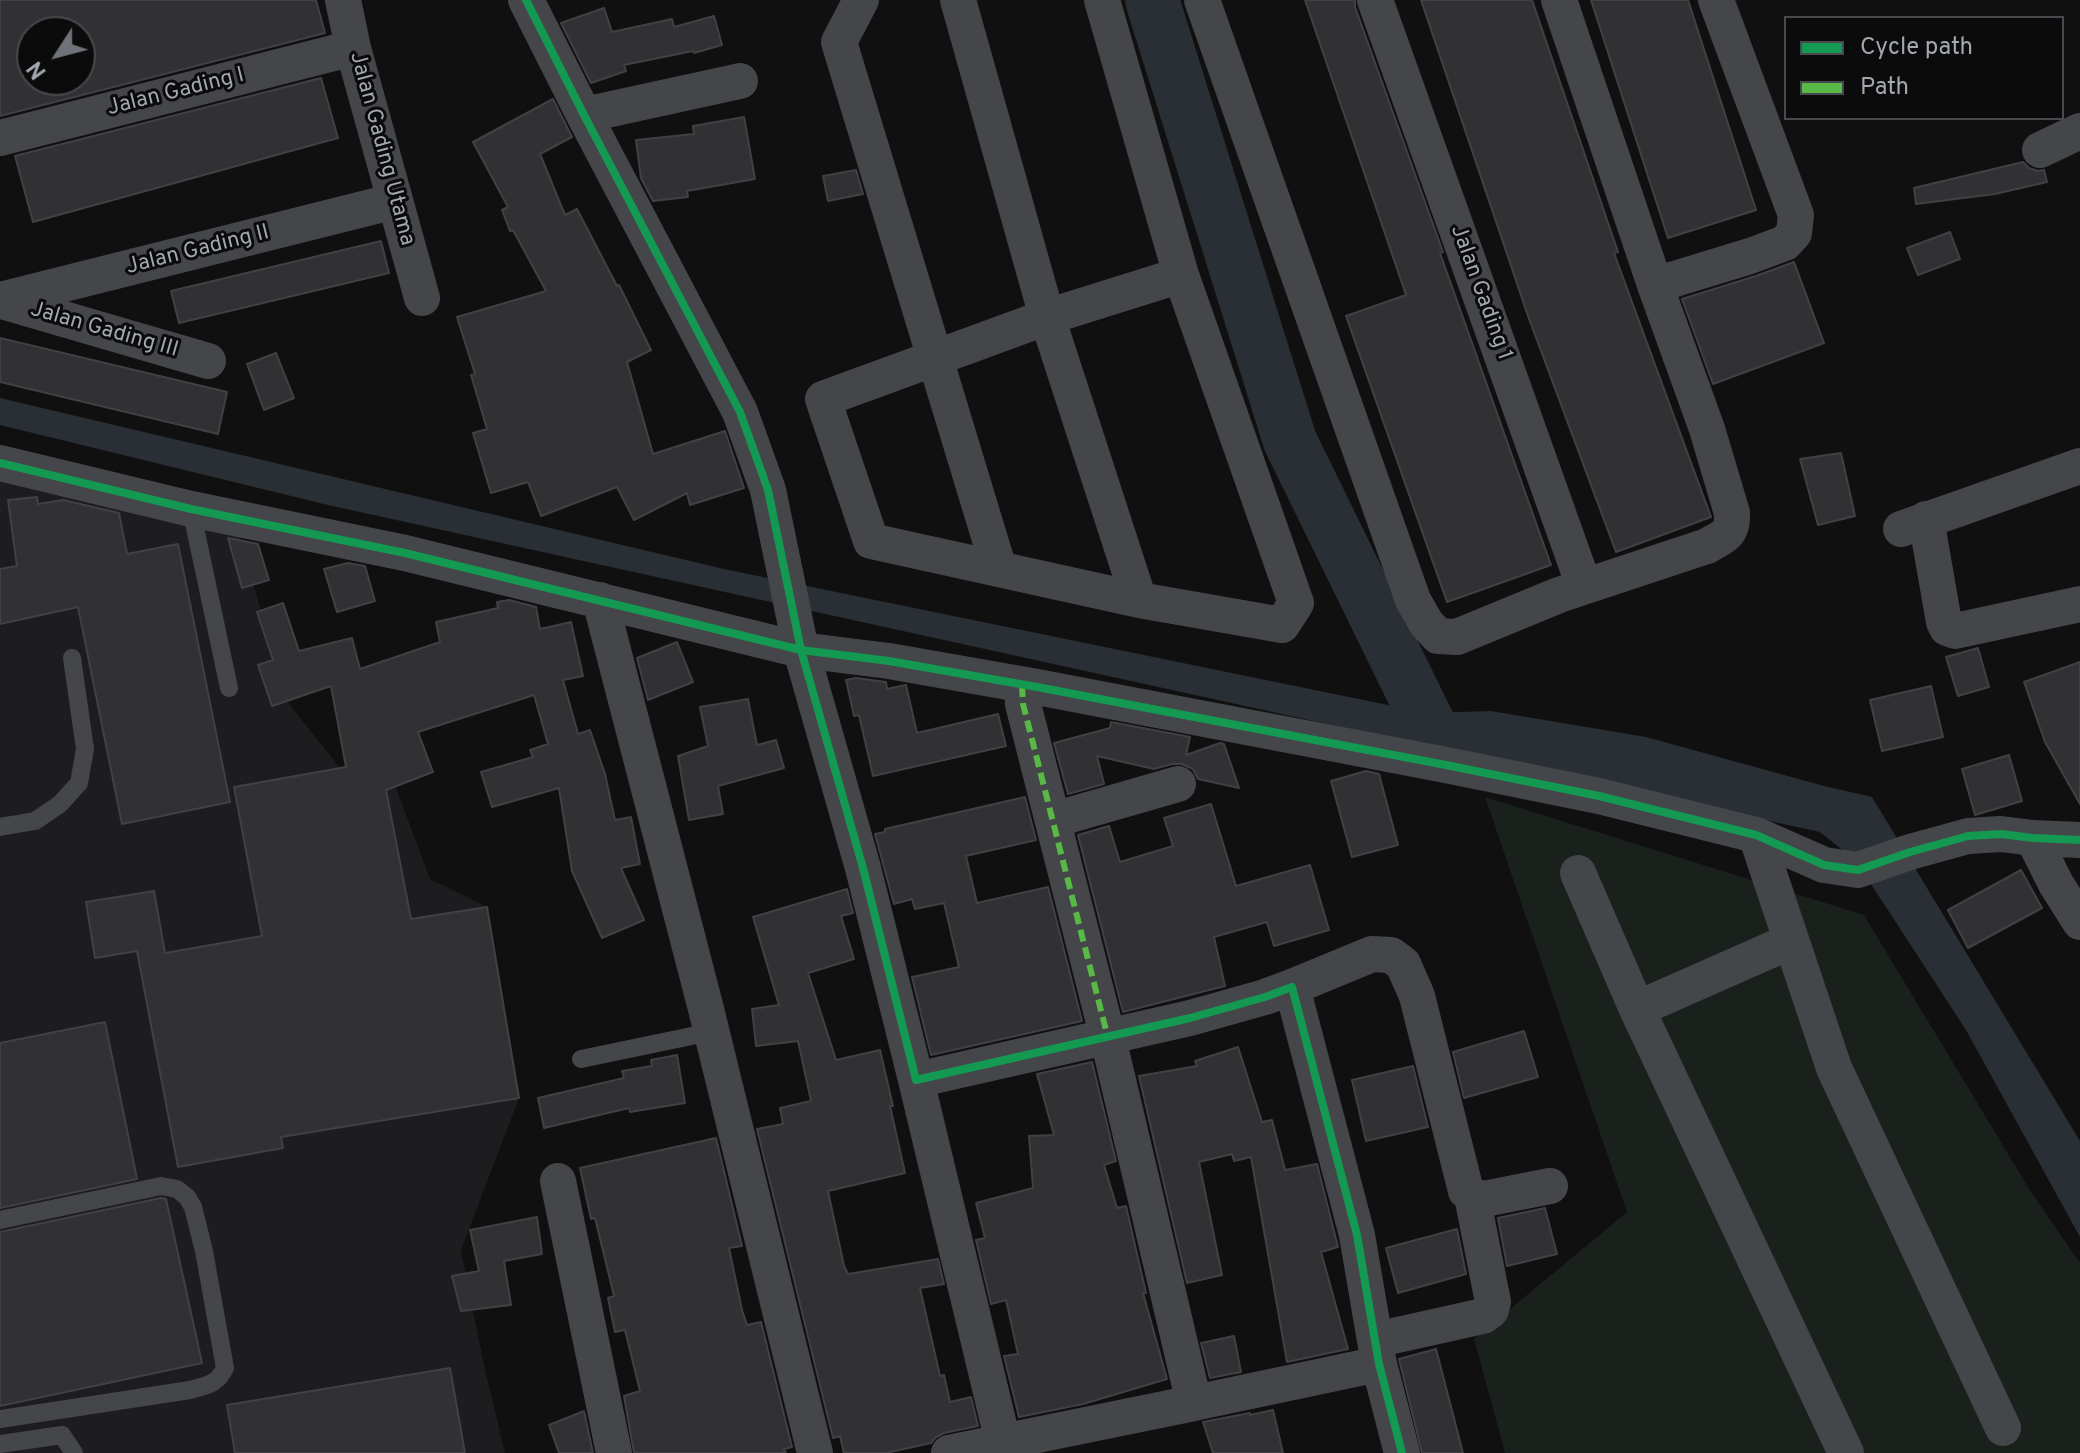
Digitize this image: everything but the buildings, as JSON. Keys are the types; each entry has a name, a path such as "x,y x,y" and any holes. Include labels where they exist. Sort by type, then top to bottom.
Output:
{"street":[{"name":"Jalan Gading Utama","path":"343,0 353,48 422,298"},
{"path":"526,0 740,412 768,490 798,634 863,868 1005,1448"},
{"path":"861,0 839,42 999,569"},
{"path":"958,0 1047,317 1139,600"},
{"path":"1102,0 1181,275 1296,603 1282,625 1139,600 871,541 823,399 1047,317 1181,275"},
{"path":"1202,0 1413,600 1426,623 1438,636 1457,637 1584,586 1707,546 1729,533 1733,525 1707,429 1559,0"},
{"name":"Jalan Gading 1","path":"1375,0 1584,586"},
{"path":"1655,285 1785,243 1794,233 1796,215 1716,0"},
{"name":"Jalan Gading I","path":"0,138 353,48"},
{"path":"584,115 740,81"},
{"path":"2040,150 2080,131"},
{"name":"Jalan Gading II","path":"0,300 395,201"},
{"name":"Jalan Gading III","path":"0,300 208,361"},
{"path":"0,463 191,509 405,553 600,600 798,634 889,661 1599,796 1756,835 1824,865 1858,870 1968,836 2001,834 2080,840"},
{"path":"2080,466 1913,524 1947,628 1955,631 2080,604"},
{"path":"600,600 815,1453"},
{"path":"1022,685 1023,704 1108,1038 1194,1403"},
{"path":"1053,820 1178,784"},
{"path":"1756,835 1834,1068 2003,1428"},
{"path":"2033,838 2080,922"},
{"path":"1578,873 1637,1009 1846,1453"},
{"path":"1637,1009 1791,941"},
{"path":"916,1080 1190,1018 1265,997 1372,954 1391,955 1403,964 1417,996 1466,1191 1484,1199 1550,1186"},
{"path":"1292,987 1357,1235 1377,1352 1402,1453"},
{"path":"558,1181 614,1453"},
{"path":"949,1453 1005,1448 1194,1403 1377,1352 1483,1316 1491,1310 1493,1302 1472,1196"}],"lane":[{"path":"191,509 229,688"},
{"path":"0,827 35,821 60,804 79,783 85,749 72,658"},
{"path":"581,1059 711,1032"},
{"path":"0,1220 161,1186 177,1189 193,1207 225,1368 220,1379 190,1390 0,1419"},
{"path":"0,1444 62,1435 74,1453"}],"shaded area":[{"path":"0,398 724,569 1427,713 1491,711 1646,737 1872,797 2080,1141 2080,1237 1966,1030 1856,861 1820,832 328,505 0,425"},
{"path":"0,477 239,533 286,700 340,768 386,761 430,879 487,907 519,1098 461,1250 505,1453 0,1453"},
{"path":"1485,797 1864,915 2031,1192 2080,1263 2080,1453 1505,1453 1474,1339 1627,1212"}],"waterway":[{"path":"1152,0 1290,441 1430,727"}],"marked path":[{"path":"1022,685 1023,704 1108,1038"}],"cycle path":[{"path":"526,0 740,412 768,490 801,650 863,868 916,1080 1190,1018 1292,987 1357,1235 1379,1364 1402,1453"},
{"path":"0,463 191,509 405,553 801,650 889,661 1037,687 1599,796 1756,835 1824,865 1858,870 1968,836 2001,834 2080,840"}]}
